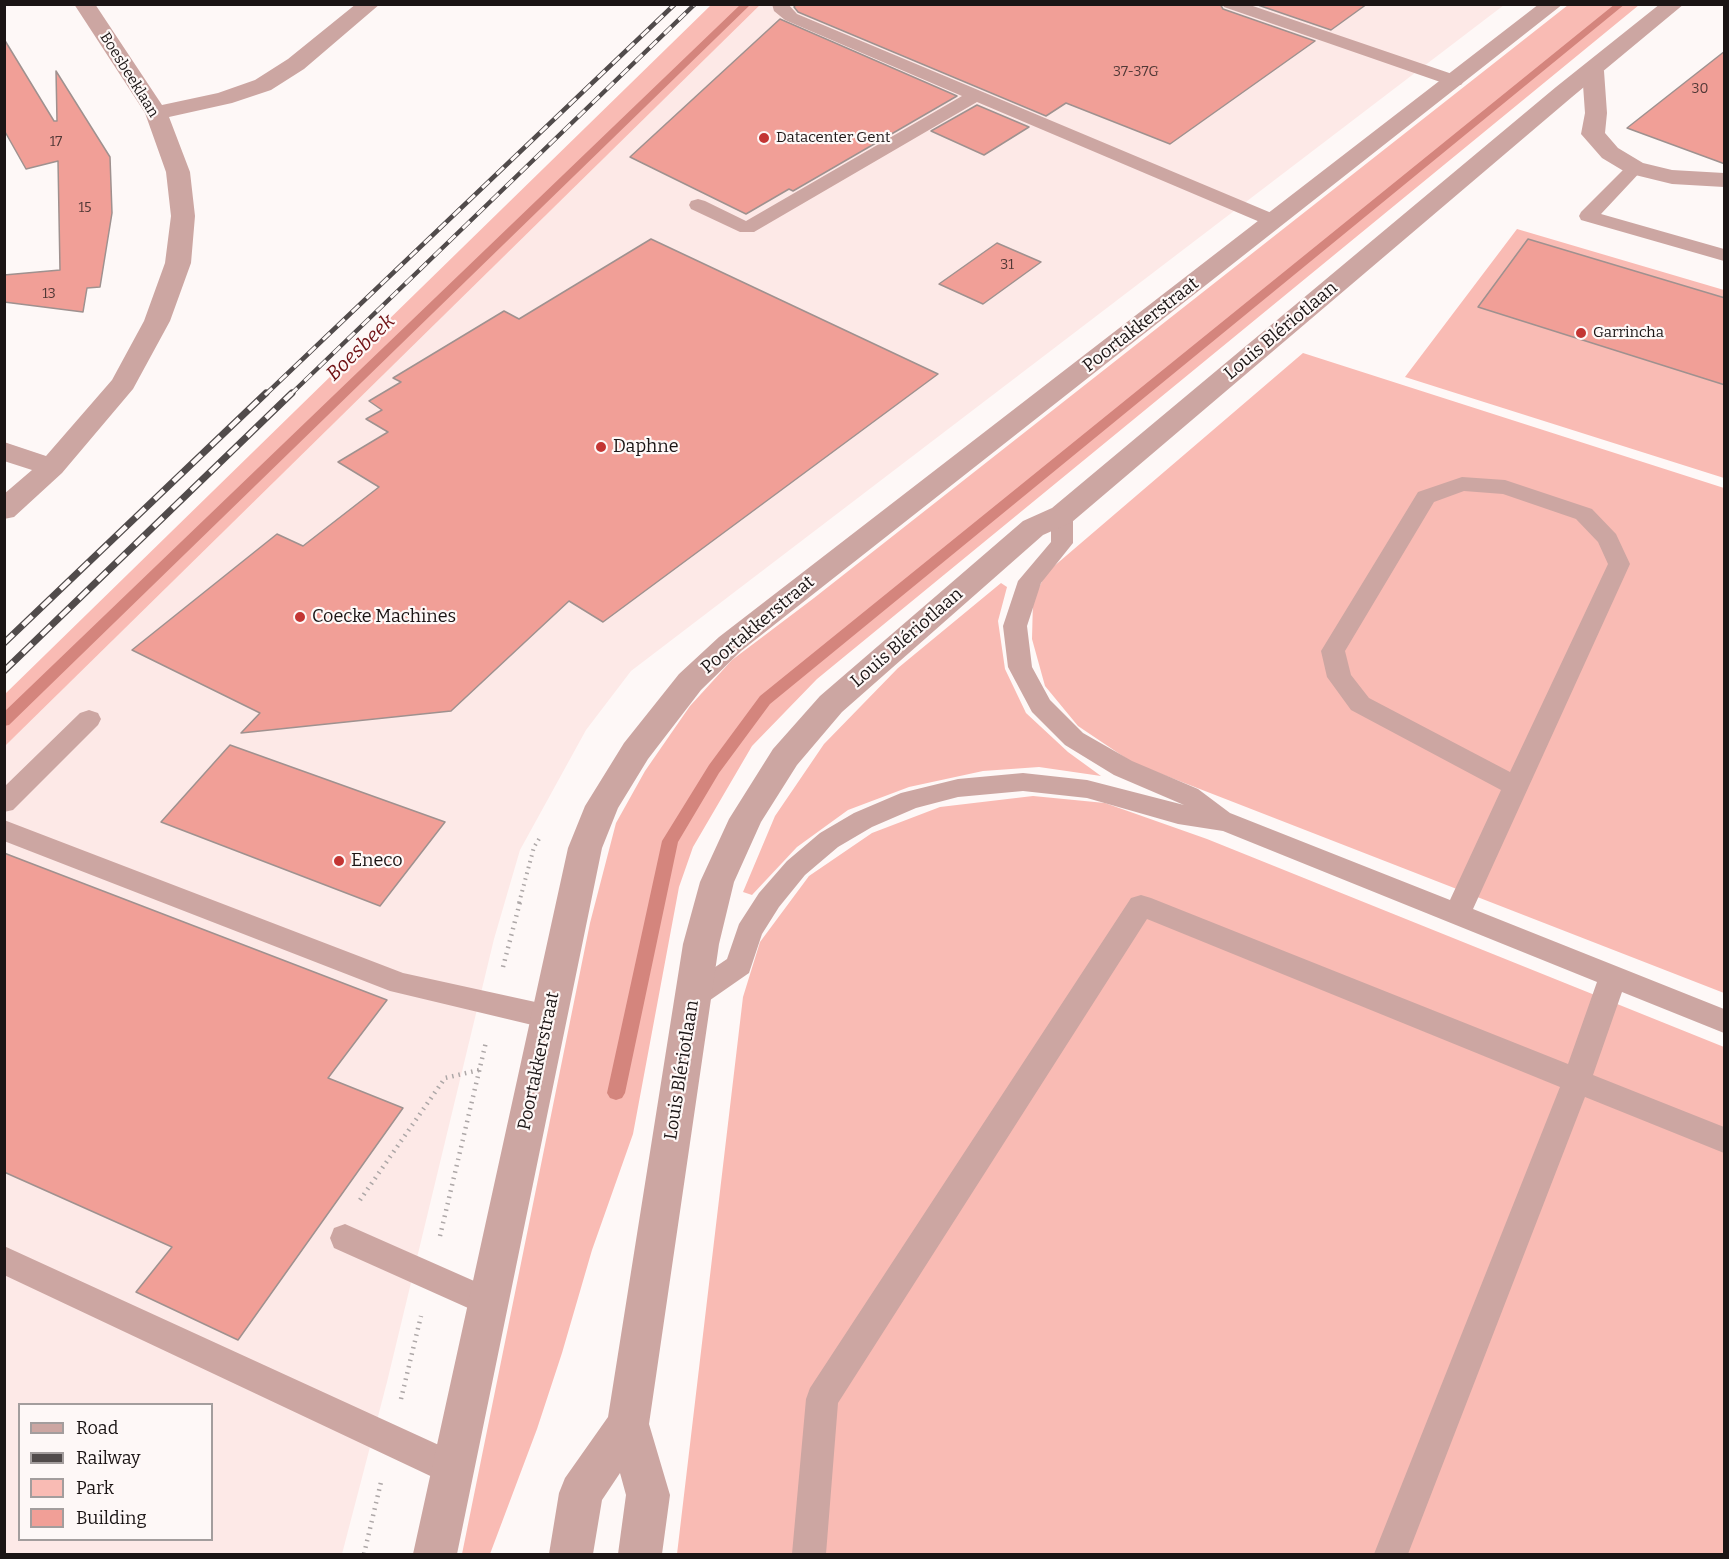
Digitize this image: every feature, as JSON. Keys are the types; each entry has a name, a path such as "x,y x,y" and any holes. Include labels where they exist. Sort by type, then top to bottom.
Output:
{"street":[{"name":"Boesbeeklaan","path":"4,510 52,467 124,382 157,321 178,263 183,216 178,172 156,113 84,4"},
{"path":"156,113 224,98 263,85 296,64 370,4"},
{"name":"Poortakkerstraat","path":"435,1554 585,848 602,806 636,751 690,682 740,637 1553,4"},
{"name":"Louis Blériotlaan","path":"640,1554 648,1495 628,1424 701,944 717,882 746,819 785,757 831,704 1032,528 1062,515 1564,92 1674,4"},
{"path":"1593,71 1596,113 1593,134 1610,153 1635,168 1672,177 1725,180"},
{"path":"4,451 52,467"},
{"path":"571,1554 580,1493 628,1424"}],"lane":[{"path":"780,4 780,8 791,17 1274,222"},
{"path":"1230,4 1455,81"},
{"path":"698,205 747,228 976,95"},
{"path":"1635,168 1588,216 1725,255"},
{"path":"1457,914 1619,564 1608,539 1584,514 1505,487 1462,484 1426,497 1332,651 1340,677 1360,704 1516,786"},
{"path":"1062,515 1062,543 1030,581 1015,626 1020,666 1041,706 1074,739 1123,768 1189,796 1227,822"},
{"path":"4,803 89,719"},
{"path":"693,997 739,965 749,932 769,900 796,868 829,840 863,820 910,800 958,788 1023,782 1087,789 1179,814 1227,822 1725,1021"},
{"path":"4,830 392,980 436,993 549,1017"},
{"path":"809,1554 822,1399 1141,905 1725,1140"},
{"path":"1391,1554 1576,1080 1613,976"},
{"path":"345,1238 488,1302"},
{"path":"4,1260 453,1469"}],"path":[{"path":"345,1238 344,1231 350,1215 445,1078 479,1070"}],"shaded area":[{"path":"760,5 1504,5 631,671 586,730 520,850 494,939 387,1382 342,1554 5,1554 5,746"}],"green space":[{"path":"711,5 760,5 5,746 5,694"},
{"path":"1568,5 1639,5 817,679 752,746 693,847 679,887 633,1134 592,1250 537,1429 490,1554 462,1554 590,923 616,823 645,771 690,706 732,660"},
{"name":"Garrincha","path":"1517,229 1724,290 1724,478 1405,377"},
{"path":"1303,353 1724,488 1724,993 1133,763 1078,726 1045,686 1032,639 1033,600 1046,573"},
{"path":"1001,583 1007,587 998,621 1005,669 1026,713 1068,752 1101,776 1039,767 983,771 909,787 848,810 797,847 752,895 743,892 775,816 824,744 898,668"},
{"path":"1033,796 1105,803 1207,839 1724,1047 1724,1554 677,1554 743,997 760,942 809,876 872,833 940,807"}],"building":[{"path":"796,4 1220,4 1223,9 1315,41 1170,144 1066,103 1046,116 798,12 794,7"},
{"path":"1255,4 1367,4 1331,30"},
{"name":"Datacenter Gent","path":"780,19 957,96 793,191 789,189 746,214 630,157"},
{"path":"4,39 54,121 57,121 56,71 110,157 112,213 100,287 87,288 83,312 4,302 4,275 60,270 58,161 26,169 4,130"},
{"path":"1725,51 1725,164 1627,128"},
{"path":"977,105 1029,127 984,155 931,131"},
{"path":"651,239 938,374 603,622 569,601 451,711 241,733 260,713 132,650 277,534 303,546 379,487 338,462 388,432 366,419 382,410 369,401 401,382 393,378 504,311 519,319"},
{"path":"1528,239 1725,298 1725,385 1478,307"},
{"path":"997,243 1041,262 983,304 939,284"},
{"name":"Eneco","path":"230,745 445,822 380,906 161,822"},
{"path":"4,853 387,1000 328,1078 403,1108 238,1340 136,1292 172,1247 4,1172"}],"waterway":[{"name":"Boesbeek","path":"4,721 747,4"},
{"path":"616,1093 670,841 714,769 765,700 1621,4"}],"railway":[{"path":"265,395 675,4"},
{"path":"290,395 695,4"},
{"path":"4,643 266,393"},
{"path":"4,671 292,393"}],"place":[{"name":"Datacenter Gent","path":"764,138"},
{"name":"Garrincha","path":"1581,333"},
{"name":"Daphne","path":"601,447"},
{"name":"Coecke Machines","path":"300,617"},
{"name":"Eneco","path":"339,861"}]}
